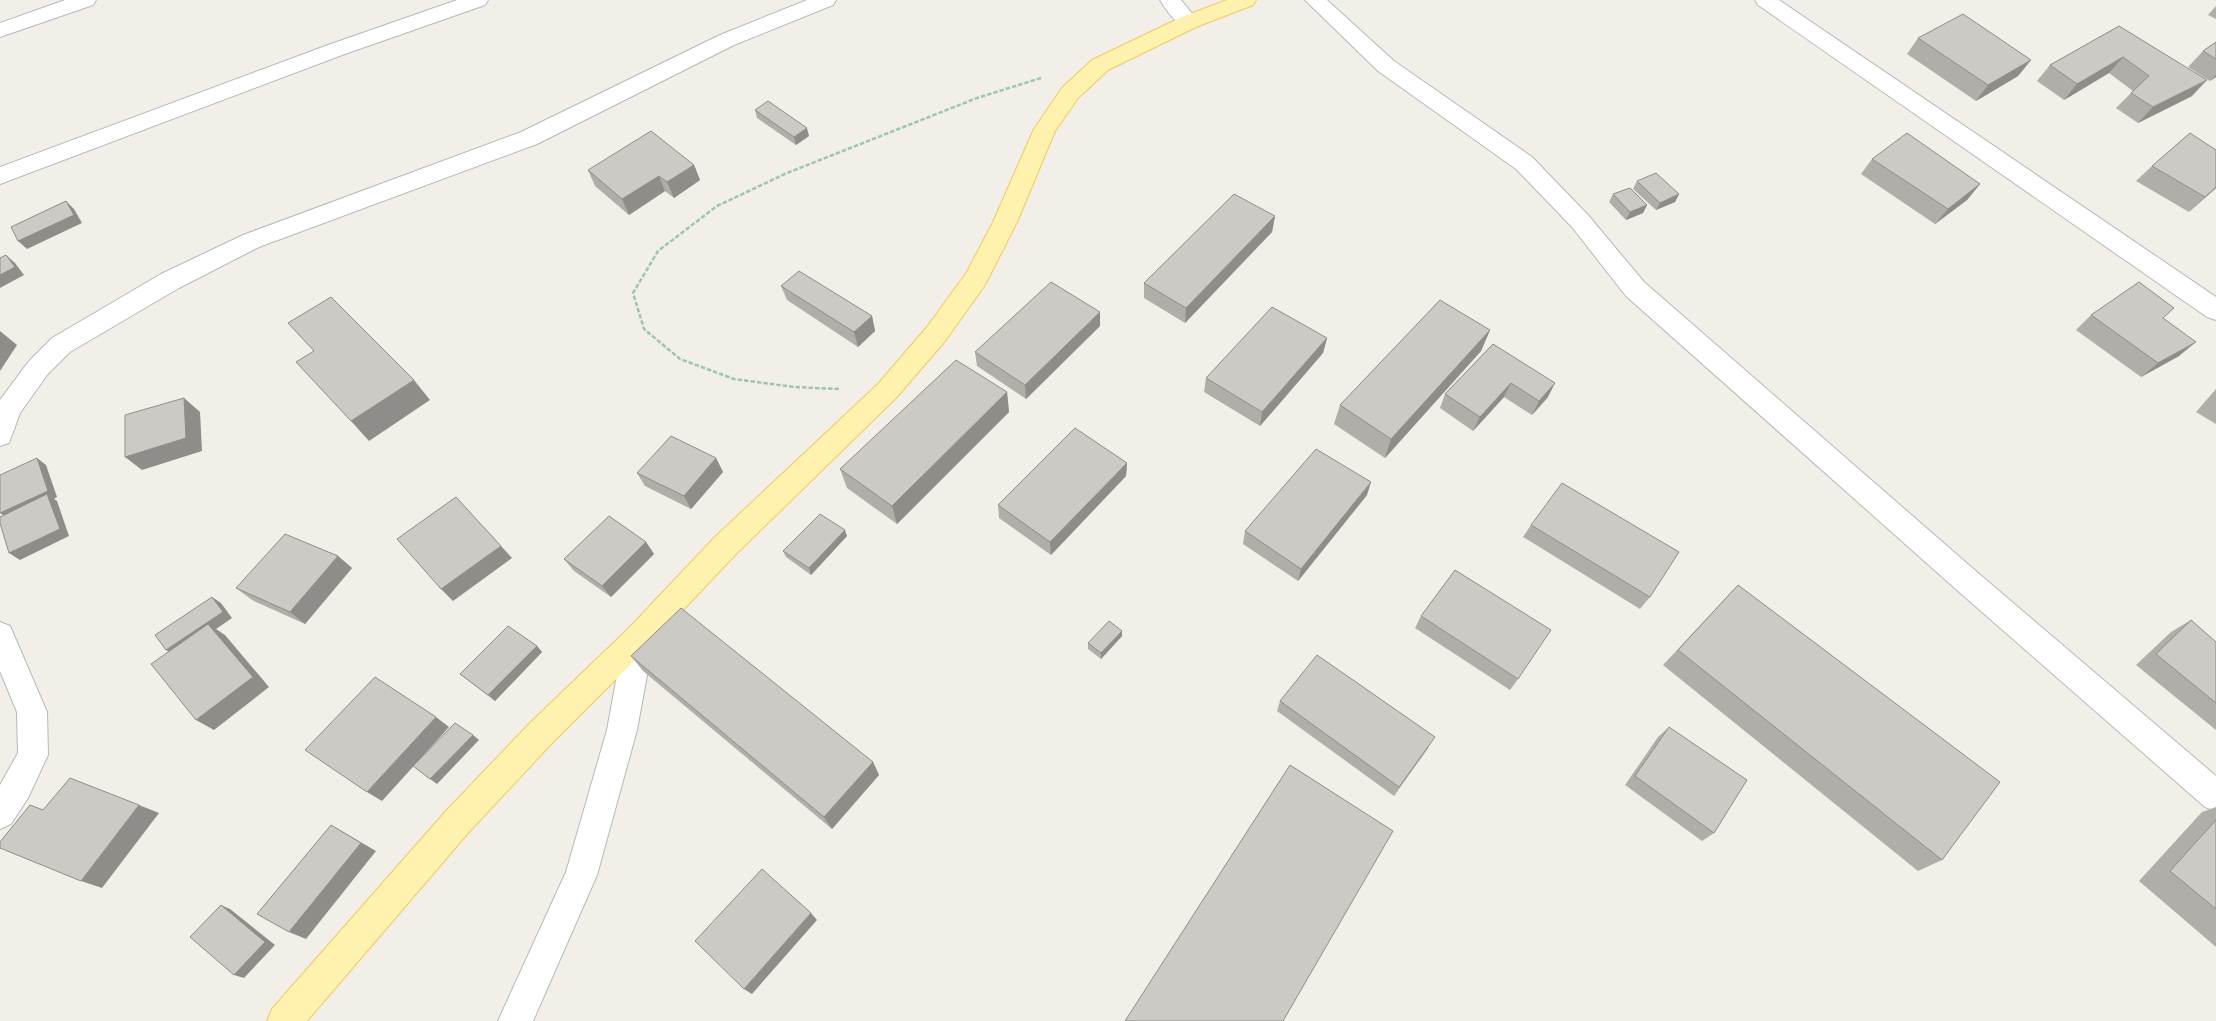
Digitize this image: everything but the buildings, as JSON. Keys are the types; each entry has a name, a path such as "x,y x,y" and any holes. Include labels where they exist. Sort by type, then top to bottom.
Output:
{"main road":[{"path":"284,1021 457,822 541,733 639,637 725,546 887,391 936,334 976,278 1005,222 1045,129 1070,93 1100,65 1189,22 1246,0"}],"street":[{"path":"0,30 83,0"},
{"path":"0,176 335,50 478,0"},
{"path":"0,435 8,409 38,368 61,345 170,281 251,241 529,138 727,40 826,0"},
{"path":"1170,0 1189,22"},
{"path":"1315,0 1386,66 1524,163 1580,221 1635,289 1968,582 2216,796"},
{"path":"1765,0 2216,310"},
{"path":"0,635 32,712 33,755 17,788 0,813"},
{"path":"515,1021 581,875 622,730 639,637"}],"path":[{"path":"887,391 794,387 734,379 680,359 644,329 633,293 658,251 717,206 787,173 977,98 1025,81 1100,65"}]}
